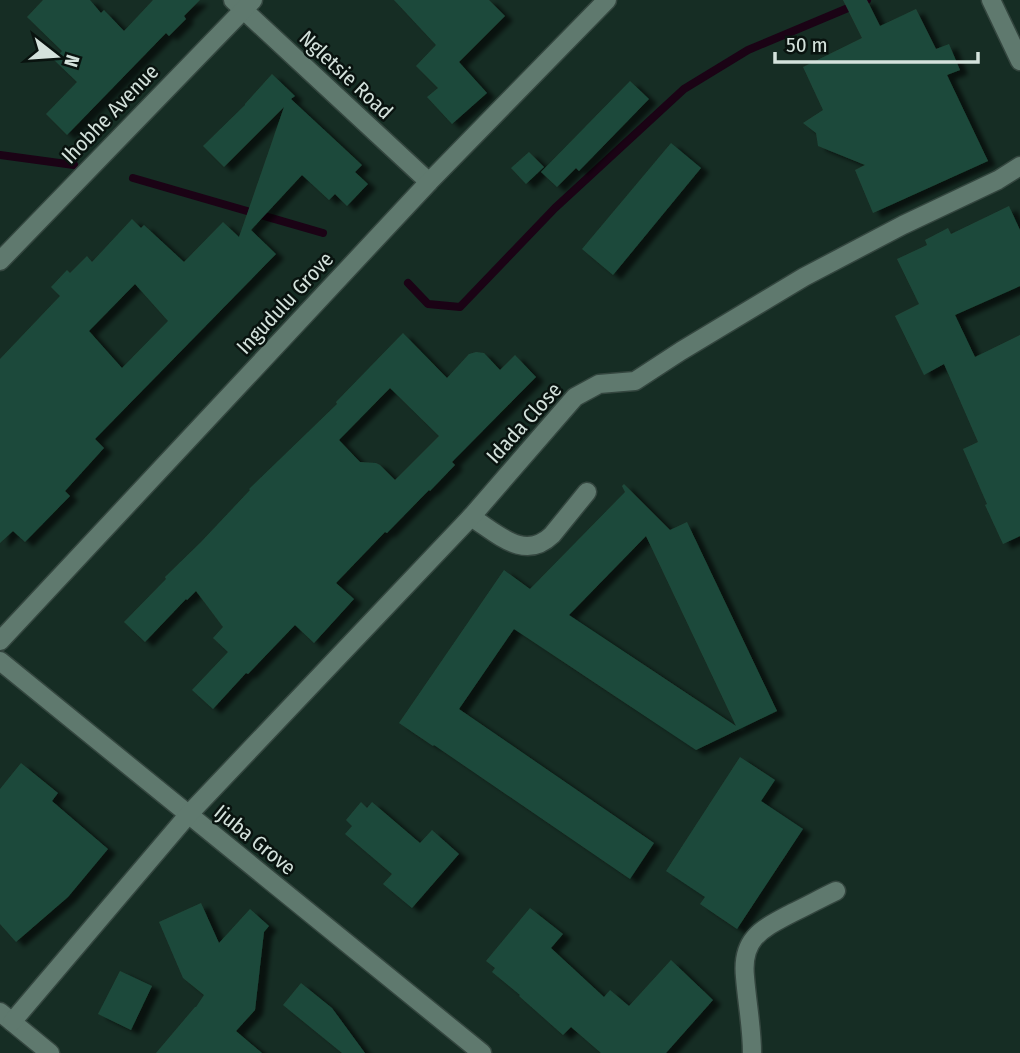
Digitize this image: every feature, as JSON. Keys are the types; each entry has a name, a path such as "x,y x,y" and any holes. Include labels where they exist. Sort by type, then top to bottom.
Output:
{"street":[{"name":"Ingudulu Grove","path":"0,641 429,182 607,0"},
{"path":"991,0 1020,61"},
{"name":"Ngletsie Road","path":"243,3 429,182"},
{"name":"Ihobhe Avenue","path":"0,261 243,3"},
{"name":"Idada Close","path":"6,1017 188,814 471,517 575,397 599,384 635,381 804,277 903,225 998,180 1020,166"},
{"path":"471,517 510,542 523,547 533,547 546,540 587,492"},
{"name":"Ijuba Grove","path":"0,662 482,1053"},
{"path":"752,1053 744,975 750,945 761,930 836,891"},
{"path":"6,1017 50,1053"}],"building":[{"path":"43,0 90,0 101,13 104,10 124,31 153,0 200,0 184,16 186,19 169,36 166,33 67,135 46,114 77,82 54,60 62,51 27,17"},
{"path":"394,0 489,0 505,16 459,62 487,93 452,124 427,97 438,88 416,66 436,45"},
{"path":"843,0 867,0 880,26 916,9 936,49 949,44 960,70 947,75 988,161 873,213 855,170 865,165 818,146 816,133 803,123 823,110 803,67 862,38"},
{"path":"272,74 295,96 291,99 362,165 355,172 368,184 347,206 335,194 329,200 302,175 251,230 276,254 95,439 104,448 65,491 70,496 25,542 13,531 0,543 0,359 60,296 51,287 67,270 70,273 87,256 92,262 132,219 141,228 144,225 184,262 223,222 239,237 284,107 224,167 203,146","holes":["135,284 168,321 122,368 89,331"]},
{"path":"630,81 649,99 579,171 576,168 557,187 541,172"},
{"path":"671,143 701,168 613,275 582,249"},
{"path":"529,152 544,167 526,184 511,168"},
{"path":"1009,206 1020,230 1020,286 955,315 975,357 1020,335 1020,536 1003,544 963,449 978,442 944,364 924,375 895,316 919,304 897,259 927,245 925,240 948,228 951,234"},
{"path":"403,333 447,378 469,354 476,352 484,353 500,370 515,355 536,377 452,462 455,465 430,491 385,532 336,583 354,599 314,643 295,625 213,709 192,690 228,652 213,638 223,627 196,591 145,642 124,622 249,489 337,404","holes":["390,388 439,436 395,480 380,465 360,462 339,440"]},
{"path":"624,484 670,530 687,522 777,711 696,750 514,629 459,709 654,843 630,879 399,723 504,570 530,589 625,492 622,486","holes":["646,536 736,726 569,615"]},
{"path":"740,757 775,780 761,801 803,829 737,929 700,904 705,897 666,871"},
{"path":"21,763 58,793 52,801 108,849 68,897 16,942 0,924 0,789"},
{"path":"361,802 367,808 372,802 420,843 432,830 459,854 412,908 383,884 392,874 345,834 352,826 346,820"},
{"path":"201,903 219,943 250,909 269,926 264,932 255,1010 236,1031 262,1053 156,1053 204,995 183,978 159,922"},
{"path":"530,908 563,934 551,948 604,997 610,990 629,1006 671,960 713,1000 666,1053 601,1053 571,1027 563,1035 492,972 495,968 486,961"},
{"path":"120,971 152,986 131,1030 98,1014"},
{"path":"301,983 332,1008 365,1053 342,1053 283,1005"}],"waterway":[{"path":"408,283 428,304 460,307 555,208 684,89 748,50 867,0"},
{"path":"0,155 74,165"},
{"path":"133,178 323,233"}]}
